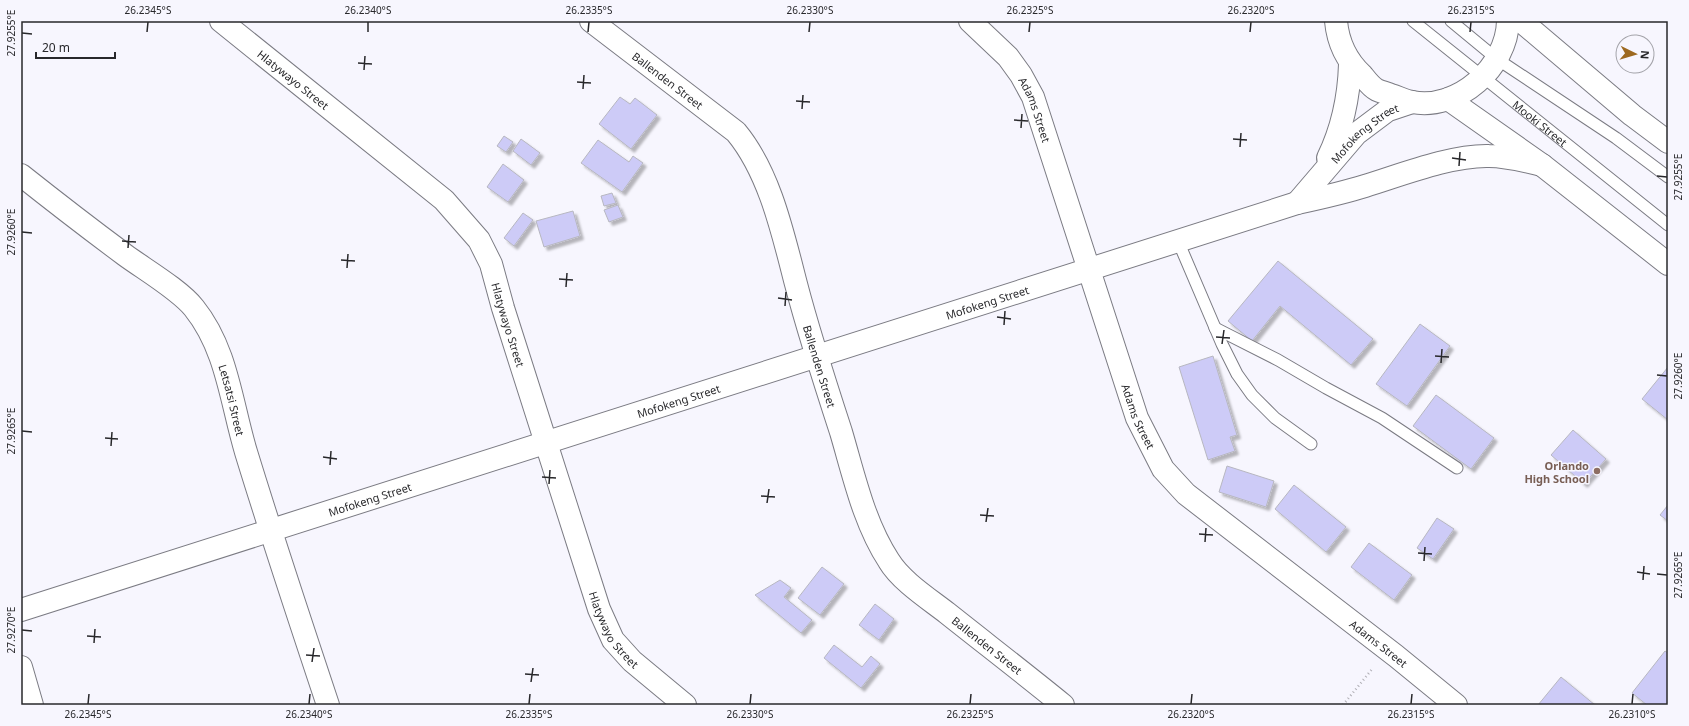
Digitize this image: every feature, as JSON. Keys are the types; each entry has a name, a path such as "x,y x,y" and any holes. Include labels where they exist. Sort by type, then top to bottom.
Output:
{"street":[{"name":"Hlatywayo Street","path":"221,21 444,200 480,240 491,264 503,308 598,609 614,640 632,661 685,705"},
{"name":"Ballenden Street","path":"591,21 736,132 748,147 768,190 817,357 873,532 889,562 901,575 932,601 1063,705"},
{"name":"Adams Street","path":"970,21 1008,57 1021,75 1033,97 1137,418 1163,469 1186,494 1388,649 1456,705"},
{"path":"1336,21 1340,41 1350,64 1377,90 1412,102 1430,102 1448,99 1466,90 1483,78 1497,59 1503,46 1508,28 1508,21"},
{"path":"1521,21 1632,115 1668,142"},
{"name":"Mofokeng Street","path":"1323,172 1338,134 1346,107 1349,88 1350,64"},
{"path":"1448,99 1542,165 1668,264"},
{"name":"Mofokeng Street","path":"21,610 1297,203 1356,134 1388,110 1412,102"},
{"path":"1297,203 1460,159 1488,156 1515,158 1542,165"},
{"name":"Letsatsi Street","path":"21,175 91,230 172,289 193,306 203,321 222,359 242,438 270,531 328,705"},
{"path":"21,667 32,705"}],"lane":[{"name":"Mooki Street","path":"1413,21 1668,225"},
{"path":"1451,21 1497,59 1616,138 1668,177"},
{"path":"1178,241 1215,328 1237,374 1252,396 1275,418 1311,444"},
{"path":"1215,328 1278,360 1382,418 1457,468"}],"path":[{"path":"1343,705 1388,649"}],"building":[{"path":"620,97 630,104 635,98 657,115 631,149 599,124"},
{"path":"504,136 513,142 506,152 497,146"},
{"path":"521,139 540,153 531,165 513,151"},
{"path":"598,140 629,162 633,156 643,163 622,192 581,163"},
{"path":"503,164 524,180 508,202 487,187"},
{"path":"612,193 616,203 604,206 601,196"},
{"path":"618,205 623,217 609,222 604,210"},
{"path":"573,211 580,236 544,247 536,221"},
{"path":"523,213 533,220 514,246 504,238"},
{"path":"1278,261 1373,339 1351,365 1280,306 1252,341 1228,321"},
{"path":"1420,324 1450,346 1407,406 1376,384"},
{"path":"1213,356 1237,435 1230,437 1235,451 1208,460 1179,367"},
{"path":"1668,367 1668,420 1642,399"},
{"path":"1436,395 1494,438 1471,469 1413,426"},
{"path":"1573,430 1606,459 1584,484 1551,455"},
{"path":"1227,466 1274,481 1266,507 1219,492"},
{"path":"1294,485 1346,527 1326,552 1275,509"},
{"path":"1668,505 1668,521 1660,515"},
{"path":"1437,518 1454,529 1433,559 1417,548"},
{"path":"1369,543 1412,575 1394,600 1351,567"},
{"path":"822,567 844,584 820,615 798,598"},
{"path":"780,580 791,588 784,597 812,620 801,633 755,595"},
{"path":"875,604 894,619 879,640 859,625"},
{"path":"834,645 862,667 871,656 880,664 861,688 824,658"},
{"path":"1665,651 1668,653 1668,705 1647,705 1632,693"},
{"path":"1561,677 1595,705 1538,705"}],"place":[{"name":"Orlando High School","path":"1597,471"}]}
